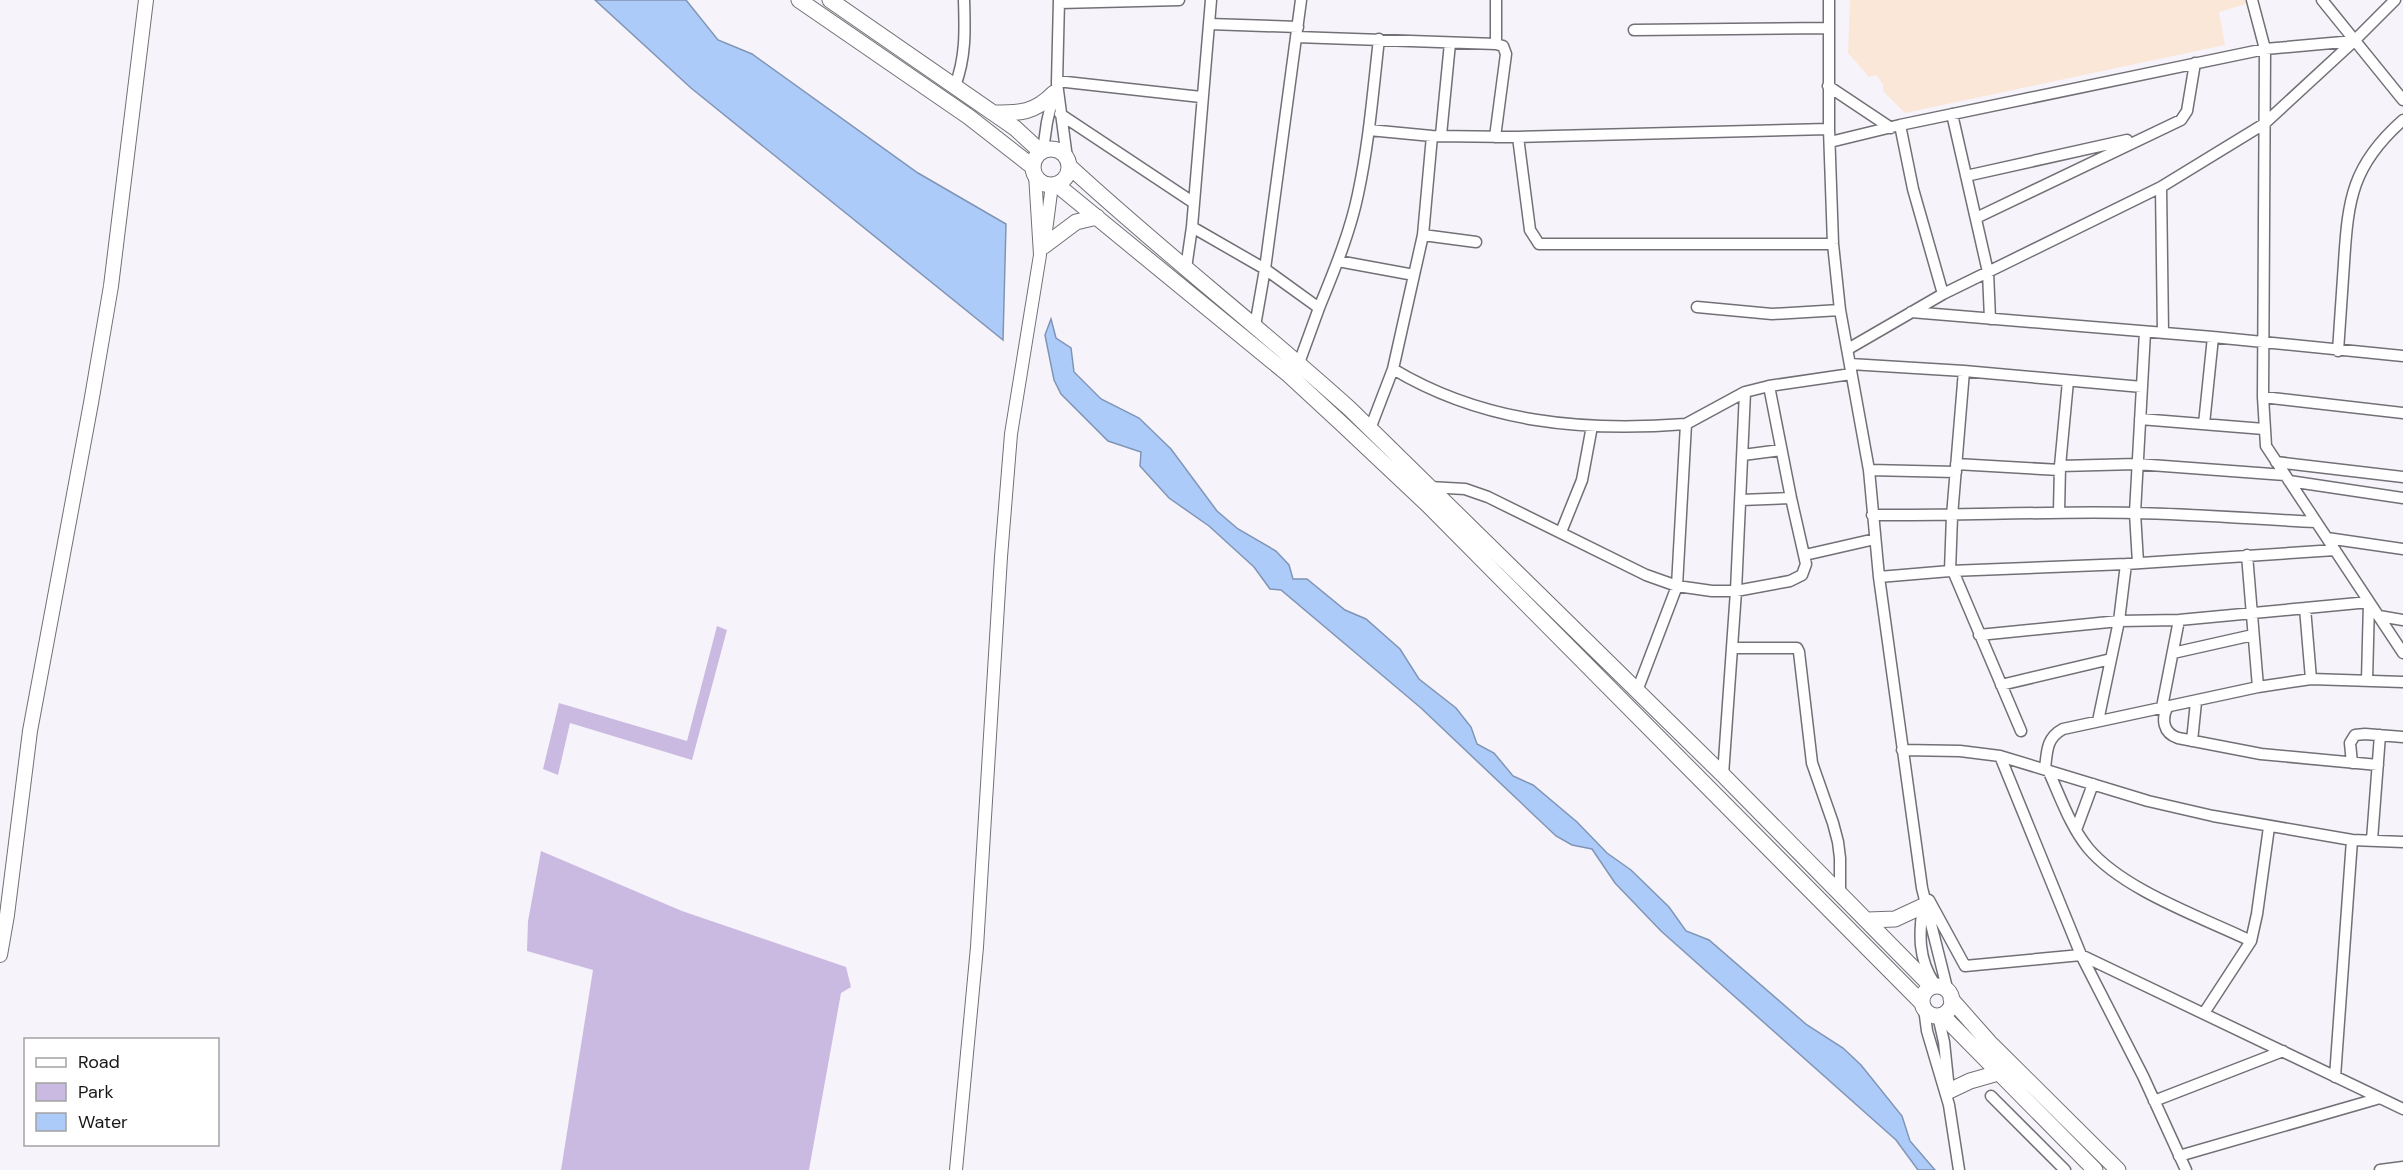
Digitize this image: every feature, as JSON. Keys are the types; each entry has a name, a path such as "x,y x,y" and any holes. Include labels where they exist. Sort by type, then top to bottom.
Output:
{"main road":[{"path":"0,955 8,915 30,731 103,336 146,0"},
{"path":"799,0 969,117 1034,170 1043,183 1054,184 1097,217 1289,375 1428,505 1923,1005 1927,1013 1940,1016 2095,1170"},
{"path":"830,0 993,112 1042,151"},
{"path":"993,112 1017,113 1031,110 1043,104 1056,86"},
{"path":"1034,170 1035,158 1042,151 1058,150 1111,205 1299,363 1370,429 1723,775 1942,991 1989,1042 2118,1170"},
{"path":"1054,184 1065,177 1068,162"},
{"path":"1042,251 1076,222 1097,217"},
{"path":"1868,920 1895,919 1924,904"},
{"path":"1923,1005 1925,992 1942,991"},
{"path":"1940,1016 1948,1010 1942,991"},
{"path":"1949,1098 1976,1079 1998,1073"}],"street":[{"path":"955,86 962,69 965,40 964,0"},
{"path":"1042,151 1056,86 1059,1 1179,0"},
{"path":"1186,268 1192,227 1210,0"},
{"path":"1255,326 1265,269 1301,0"},
{"path":"1496,0 1496,44"},
{"path":"1829,0 1828,129 1833,244 1840,310 1869,470 1872,515 1902,750 1924,904 1942,991"},
{"path":"2252,0 2265,49 2262,397 2266,446 2403,653"},
{"path":"2322,0 2403,100"},
{"path":"1848,349 1942,294 2161,187 2264,124 2355,41 2395,0"},
{"path":"1209,24 1379,39 1503,46 1506,54 1495,137"},
{"path":"1634,30 1828,28"},
{"path":"1299,363 1338,261 1358,196 1369,130 1379,39"},
{"path":"1830,142 1895,126 2265,49 2355,41"},
{"path":"1370,429 1393,369 1423,235 1450,43"},
{"path":"1976,218 2145,136 2179,122 2185,117 2190,100 2195,63"},
{"path":"1056,86 1201,97"},
{"path":"1056,86 1068,162"},
{"path":"1828,86 1895,126 1942,294"},
{"path":"1060,114 1194,203"},
{"path":"1952,114 1988,272 1990,319"},
{"path":"2338,351 2347,220 2353,189 2368,158 2385,136 2403,120"},
{"path":"1369,130 1437,136 1518,137 1828,129"},
{"path":"1966,176 2145,136"},
{"path":"1518,137 1530,230 1539,244 1833,244"},
{"path":"1034,170 1042,251"},
{"path":"956,1170 977,947 1001,557 1011,434 1054,184"},
{"path":"2161,187 2163,333"},
{"path":"1192,227 1265,269 1319,308"},
{"path":"1423,235 1476,242"},
{"path":"1338,261 1414,275"},
{"path":"1697,307 1772,314 1840,310"},
{"path":"1911,312 2213,337 2263,344 2403,356"},
{"path":"2098,721 2132,564 2145,332"},
{"path":"2204,424 2213,337"},
{"path":"1393,369 1441,393 1506,414 1536,422 1592,426 1638,427 1686,424 1745,392 1851,369 1964,371 2142,387"},
{"path":"1964,371 1952,516 1951,571 2021,731"},
{"path":"2059,512 2060,468 2068,381"},
{"path":"1429,487 1466,489 1488,497 1646,575 1677,586 1712,591 1736,591 1796,579 1806,568 1805,555 1781,450 1770,386"},
{"path":"1723,775 1736,591 1745,392"},
{"path":"2262,397 2403,413"},
{"path":"2140,419 2264,429"},
{"path":"1637,691 1677,586 1686,424"},
{"path":"1561,532 1582,480 1592,426"},
{"path":"1743,455 1781,450"},
{"path":"2276,462 2403,477"},
{"path":"1869,470 2060,468 2138,464 2287,478 2403,498"},
{"path":"1741,500 1791,498"},
{"path":"1872,515 2135,513 2316,522"},
{"path":"2327,538 2403,549"},
{"path":"1805,555 1875,539"},
{"path":"1880,577 1951,571 2132,564 2335,550"},
{"path":"2247,555 2258,687"},
{"path":"1979,635 2119,621 2179,620 2369,602"},
{"path":"2367,681 2369,602"},
{"path":"2305,608 2311,680"},
{"path":"2379,616 2403,620"},
{"path":"2179,620 2165,707 2164,718 2168,733 2178,738 2261,754 2378,765"},
{"path":"2174,653 2253,635"},
{"path":"1732,648 1784,647 1797,648 1799,652 1812,763 1838,842 1840,892"},
{"path":"2001,685 2111,659"},
{"path":"2251,941 2140,889 2099,860 2076,830 2046,770 2052,736 2063,729 2258,687 2311,680 2403,682"},
{"path":"2192,741 2196,702"},
{"path":"2352,763 2350,743 2358,734 2403,737"},
{"path":"2372,840 2380,735"},
{"path":"1902,750 1960,751 2000,756 2148,801 2269,827 2352,840 2403,842"},
{"path":"2000,756 2081,955 2186,1170"},
{"path":"2076,830 2093,784"},
{"path":"2204,1013 2251,941 2269,827"},
{"path":"2334,1077 2352,840"},
{"path":"1922,888 1965,966 2081,955 2403,1109"},
{"path":"1924,904 1921,951 1926,970 1942,991"},
{"path":"1923,1005 1927,1031 1949,1098"},
{"path":"1940,1016 1959,1170"},
{"path":"2154,1101 2283,1052"},
{"path":"1991,1096 2065,1170"},
{"path":"2180,1156 2380,1098"},
{"path":"2380,1170 2403,1167"}],"shaded area":[{"path":"1850,0 2245,0 2246,4 2219,12 2225,45 1905,113 1883,91 1883,84 1876,75 1869,77 1848,53"}],"green space":[{"path":"717,626 727,630 692,760 570,723 558,775 543,769 559,703 687,741"},
{"path":"541,851 682,911 846,967 851,987 841,993 809,1170 561,1170 593,970 527,951 528,921"}],"water":[{"path":"595,0 686,0 718,40 752,54 918,173 1006,224 1003,340 691,88"},
{"path":"1051,319 1056,338 1071,348 1074,372 1101,399 1139,418 1171,449 1217,511 1238,529 1276,551 1289,565 1293,579 1307,579 1345,610 1366,619 1400,649 1419,679 1456,708 1471,727 1477,744 1494,753 1513,776 1533,785 1577,822 1607,853 1631,870 1669,907 1686,931 1709,940 1807,1025 1843,1048 1861,1065 1902,1116 1910,1141 1935,1170 1918,1170 1896,1140 1661,931 1615,883 1592,849 1572,845 1556,836 1421,708 1281,590 1270,589 1254,567 1209,526 1169,498 1140,466 1141,452 1108,441 1061,394 1054,380 1045,335"}]}
